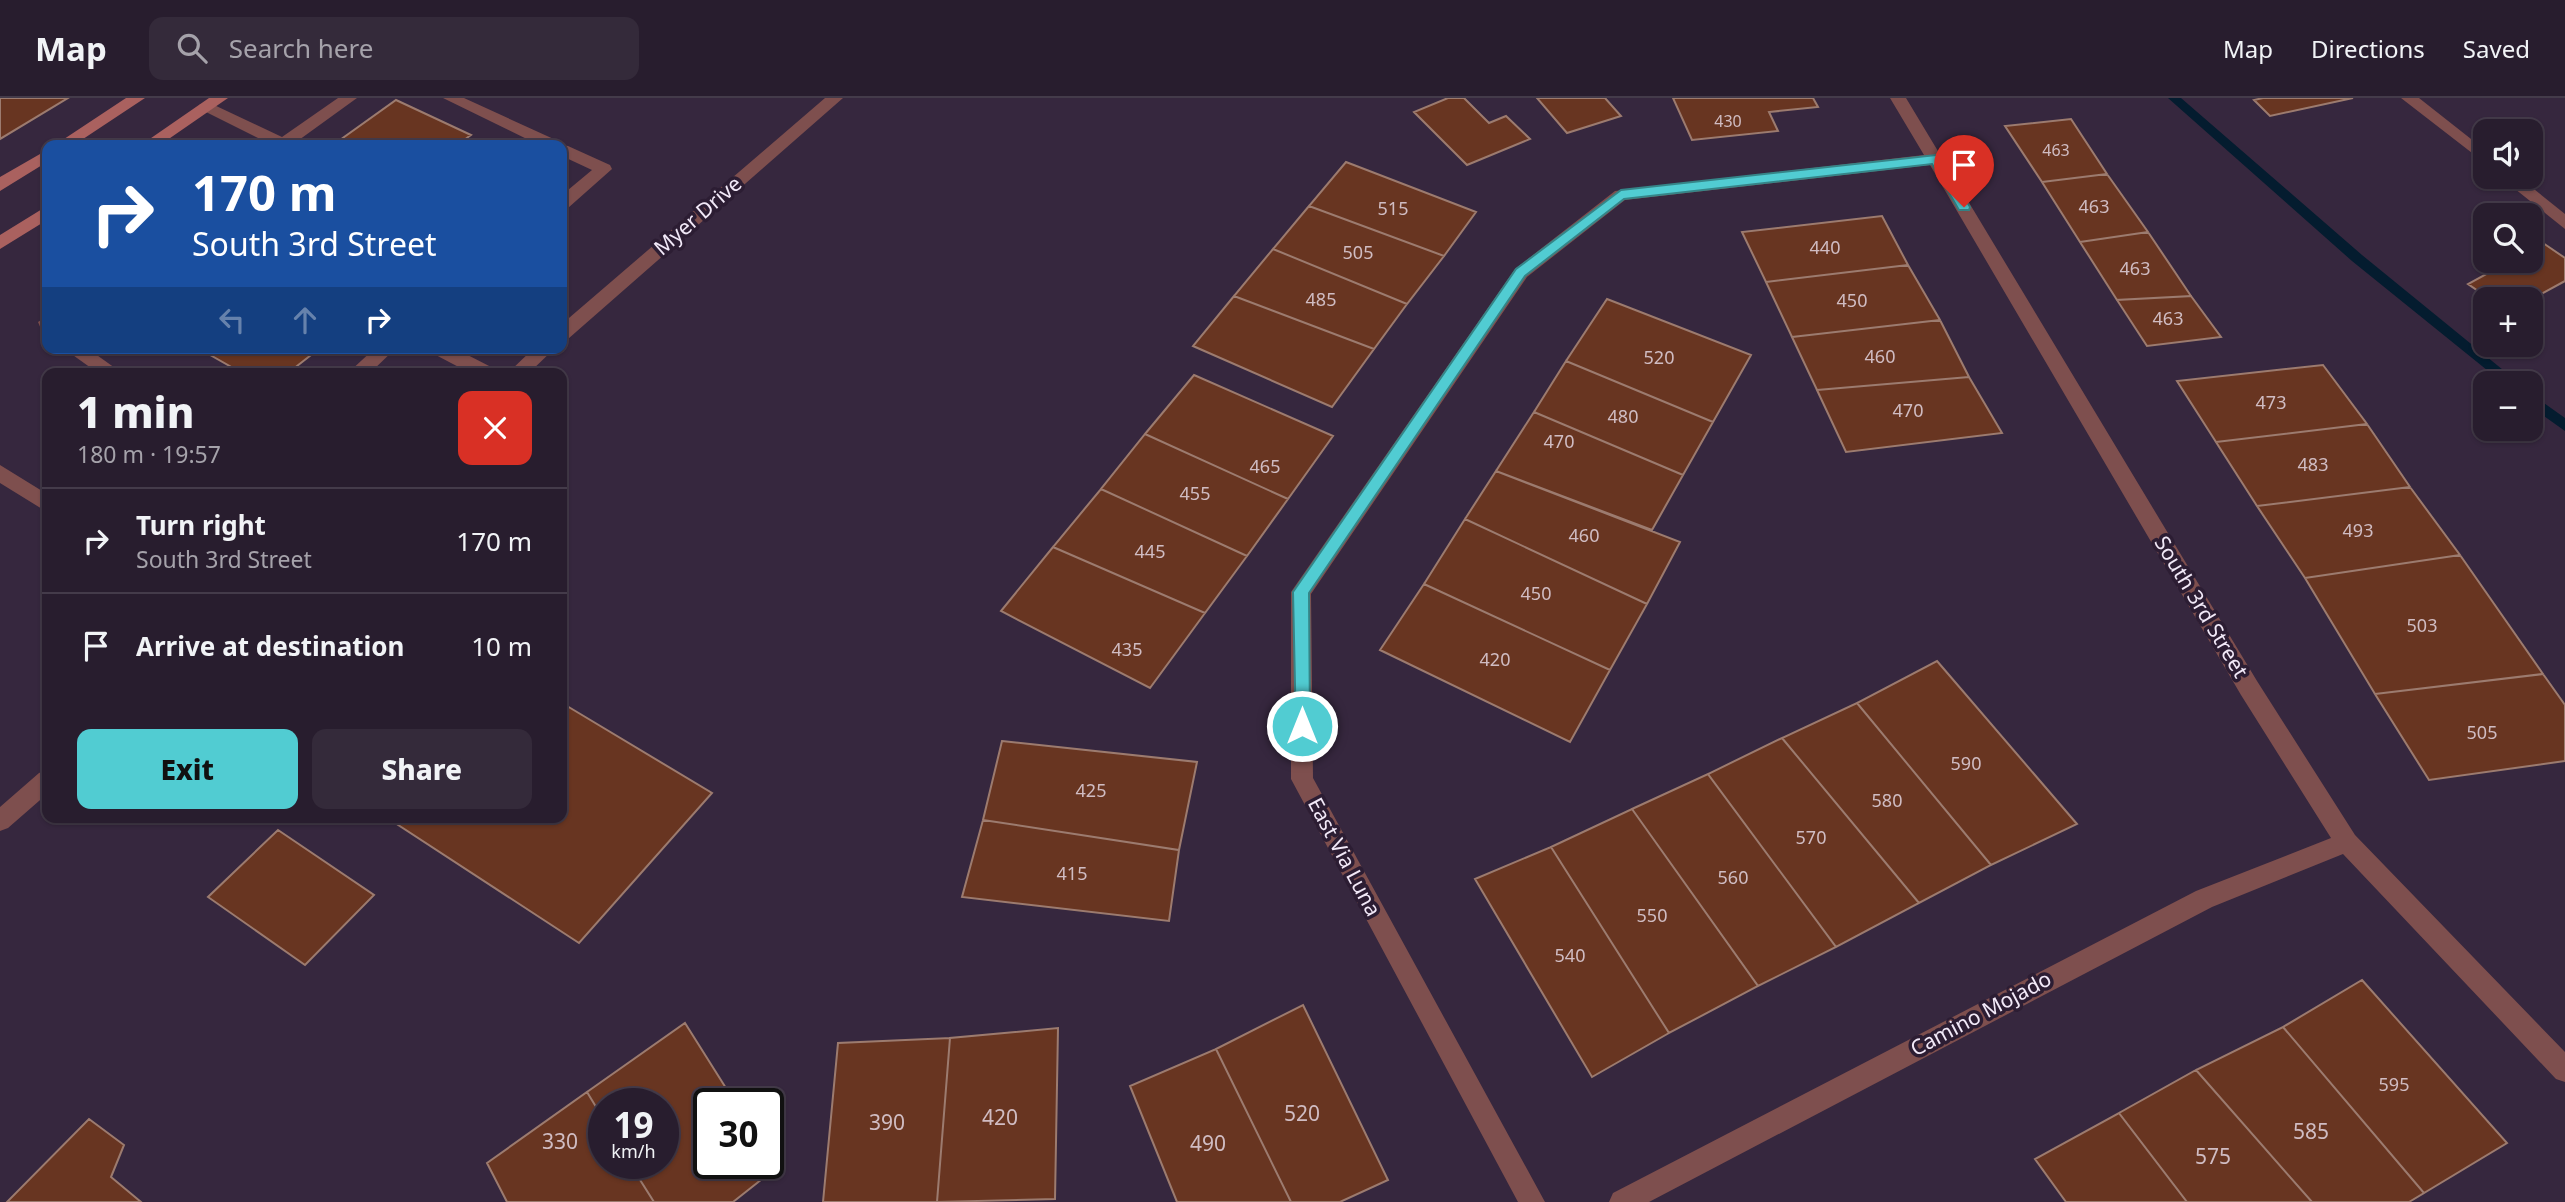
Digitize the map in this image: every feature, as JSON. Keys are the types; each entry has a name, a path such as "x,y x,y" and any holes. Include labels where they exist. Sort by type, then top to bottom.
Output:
{"street":[{"path":"70,140 136,98"},
{"path":"157,140 220,98"},
{"path":"289,140 349,98"},
{"path":"451,98 541,140"},
{"name":"Myer Drive","path":"567,330 835,98"},
{"name":"South 3rd Street","path":"1898,98 2249,688 2347,842 2565,1070"},
{"path":"2409,98 2473,149"},
{"path":"206,108 272,140"},
{"path":"567,152 604,169 567,200"},
{"path":"0,185 42,158"},
{"name":"East Via Luna","path":"1532,1202 1302,779 1301,592 1521,273 1621,195 1936,159"},
{"path":"2523,189 2565,223"},
{"path":"0,243 42,215"},
{"path":"82,354 105,368"},
{"path":"363,368 380,354"},
{"path":"450,354 476,368"},
{"path":"523,368 538,354"},
{"path":"0,473 42,500"},
{"path":"0,821 42,784"},
{"name":"Camino Mojado","path":"1622,1202 2204,899 2347,842"}],"building":[{"path":"0,98 68,98 0,139"},
{"path":"1448,98 1464,98 1489,123 1506,116 1530,139 1467,165 1414,112"},
{"path":"1537,98 1605,98 1621,116 1567,133"},
{"path":"1673,98 1813,98 1818,107 1769,112 1778,131 1692,140"},
{"path":"2353,98 2270,116 2254,100"},
{"path":"396,100 471,135 464,140 340,140"},
{"path":"2071,119 2107,174 2042,182 2005,126"},
{"path":"1346,162 1476,212 1444,256 1309,206"},
{"path":"2107,174 2148,232 2080,242 2042,182"},
{"path":"1309,206 1444,256 1407,304 1273,249"},
{"path":"1882,216 1908,265 1766,282 1742,232"},
{"path":"2148,232 2191,296 2117,300 2080,242"},
{"path":"2543,243 2565,258 2565,281 2543,293 2543,287 2473,287 2468,284 2488,273 2543,273"},
{"path":"1273,249 1407,304 1374,349 1234,296"},
{"path":"1908,265 1940,320 1792,337 1766,282"},
{"path":"1234,296 1374,349 1332,407 1193,346"},
{"path":"2191,296 2221,337 2147,346 2117,300"},
{"path":"1607,299 1751,355 1713,422 1566,361"},
{"path":"1940,320 1969,377 1817,390 1792,337"},
{"path":"209,354 312,354 294,368 233,368"},
{"path":"1566,361 1713,422 1683,475 1534,412"},
{"path":"2323,365 2367,424 2216,442 2177,381"},
{"path":"1194,375 1333,436 1288,499 1145,434"},
{"path":"1969,377 2002,433 1846,452 1817,390"},
{"path":"1534,412 1683,475 1652,530 1496,471"},
{"path":"2367,424 2410,487 2257,506 2216,442"},
{"path":"1145,434 1288,499 1247,556 1101,489"},
{"path":"1496,471 1680,542 1647,604 1465,519"},
{"path":"2410,487 2460,555 2305,578 2257,506"},
{"path":"1101,489 1247,556 1205,613 1053,547"},
{"path":"1465,519 1647,604 1610,670 1424,584"},
{"path":"1053,547 1205,613 1150,688 1001,611"},
{"path":"2460,555 2543,674 2375,694 2305,578"},
{"path":"1424,584 1610,670 1570,742 1380,650"},
{"path":"1937,661 2077,824 1991,865 1857,703"},
{"path":"2543,674 2565,705 2565,761 2429,780 2375,694"},
{"path":"1857,703 1991,865 1919,903 1782,738"},
{"path":"567,706 712,793 579,943 395,823 567,823"},
{"path":"1782,738 1919,903 1836,947 1708,774"},
{"path":"1002,741 1197,762 1179,850 983,820"},
{"path":"1708,774 1836,947 1758,986 1632,809"},
{"path":"1632,809 1758,986 1669,1033 1551,847"},
{"path":"983,820 1179,850 1169,921 962,897"},
{"path":"278,830 374,895 305,965 208,897"},
{"path":"1551,847 1669,1033 1592,1077 1475,879"},
{"path":"2362,980 2507,1143 2424,1193 2283,1027"},
{"path":"1303,1005 1388,1180 1340,1202 1291,1202 1216,1049"},
{"path":"685,1023 726,1088 693,1088 693,1179 762,1179 733,1202 654,1202 639,1179 679,1179 679,1088 593,1088"},
{"path":"2283,1027 2424,1193 2409,1202 2312,1202 2196,1070"},
{"path":"1058,1028 1055,1199 937,1202 950,1038"},
{"path":"950,1038 937,1202 823,1202 838,1043"},
{"path":"1216,1049 1291,1202 1177,1202 1130,1086"},
{"path":"2196,1070 2312,1202 2187,1202 2119,1113"},
{"path":"587,1092 588,1179 639,1179 654,1202 507,1202 487,1163"},
{"path":"2119,1113 2187,1202 2066,1202 2035,1159"},
{"path":"89,1119 124,1145 111,1177 141,1202 7,1202"}],"waterway":[{"path":"2174,98 2357,258 2497,371"},
{"path":"2543,408 2565,426"}],"route":[{"path":"1302,726 1301,592 1521,273 1621,195 1936,159 1964,207"}]}
